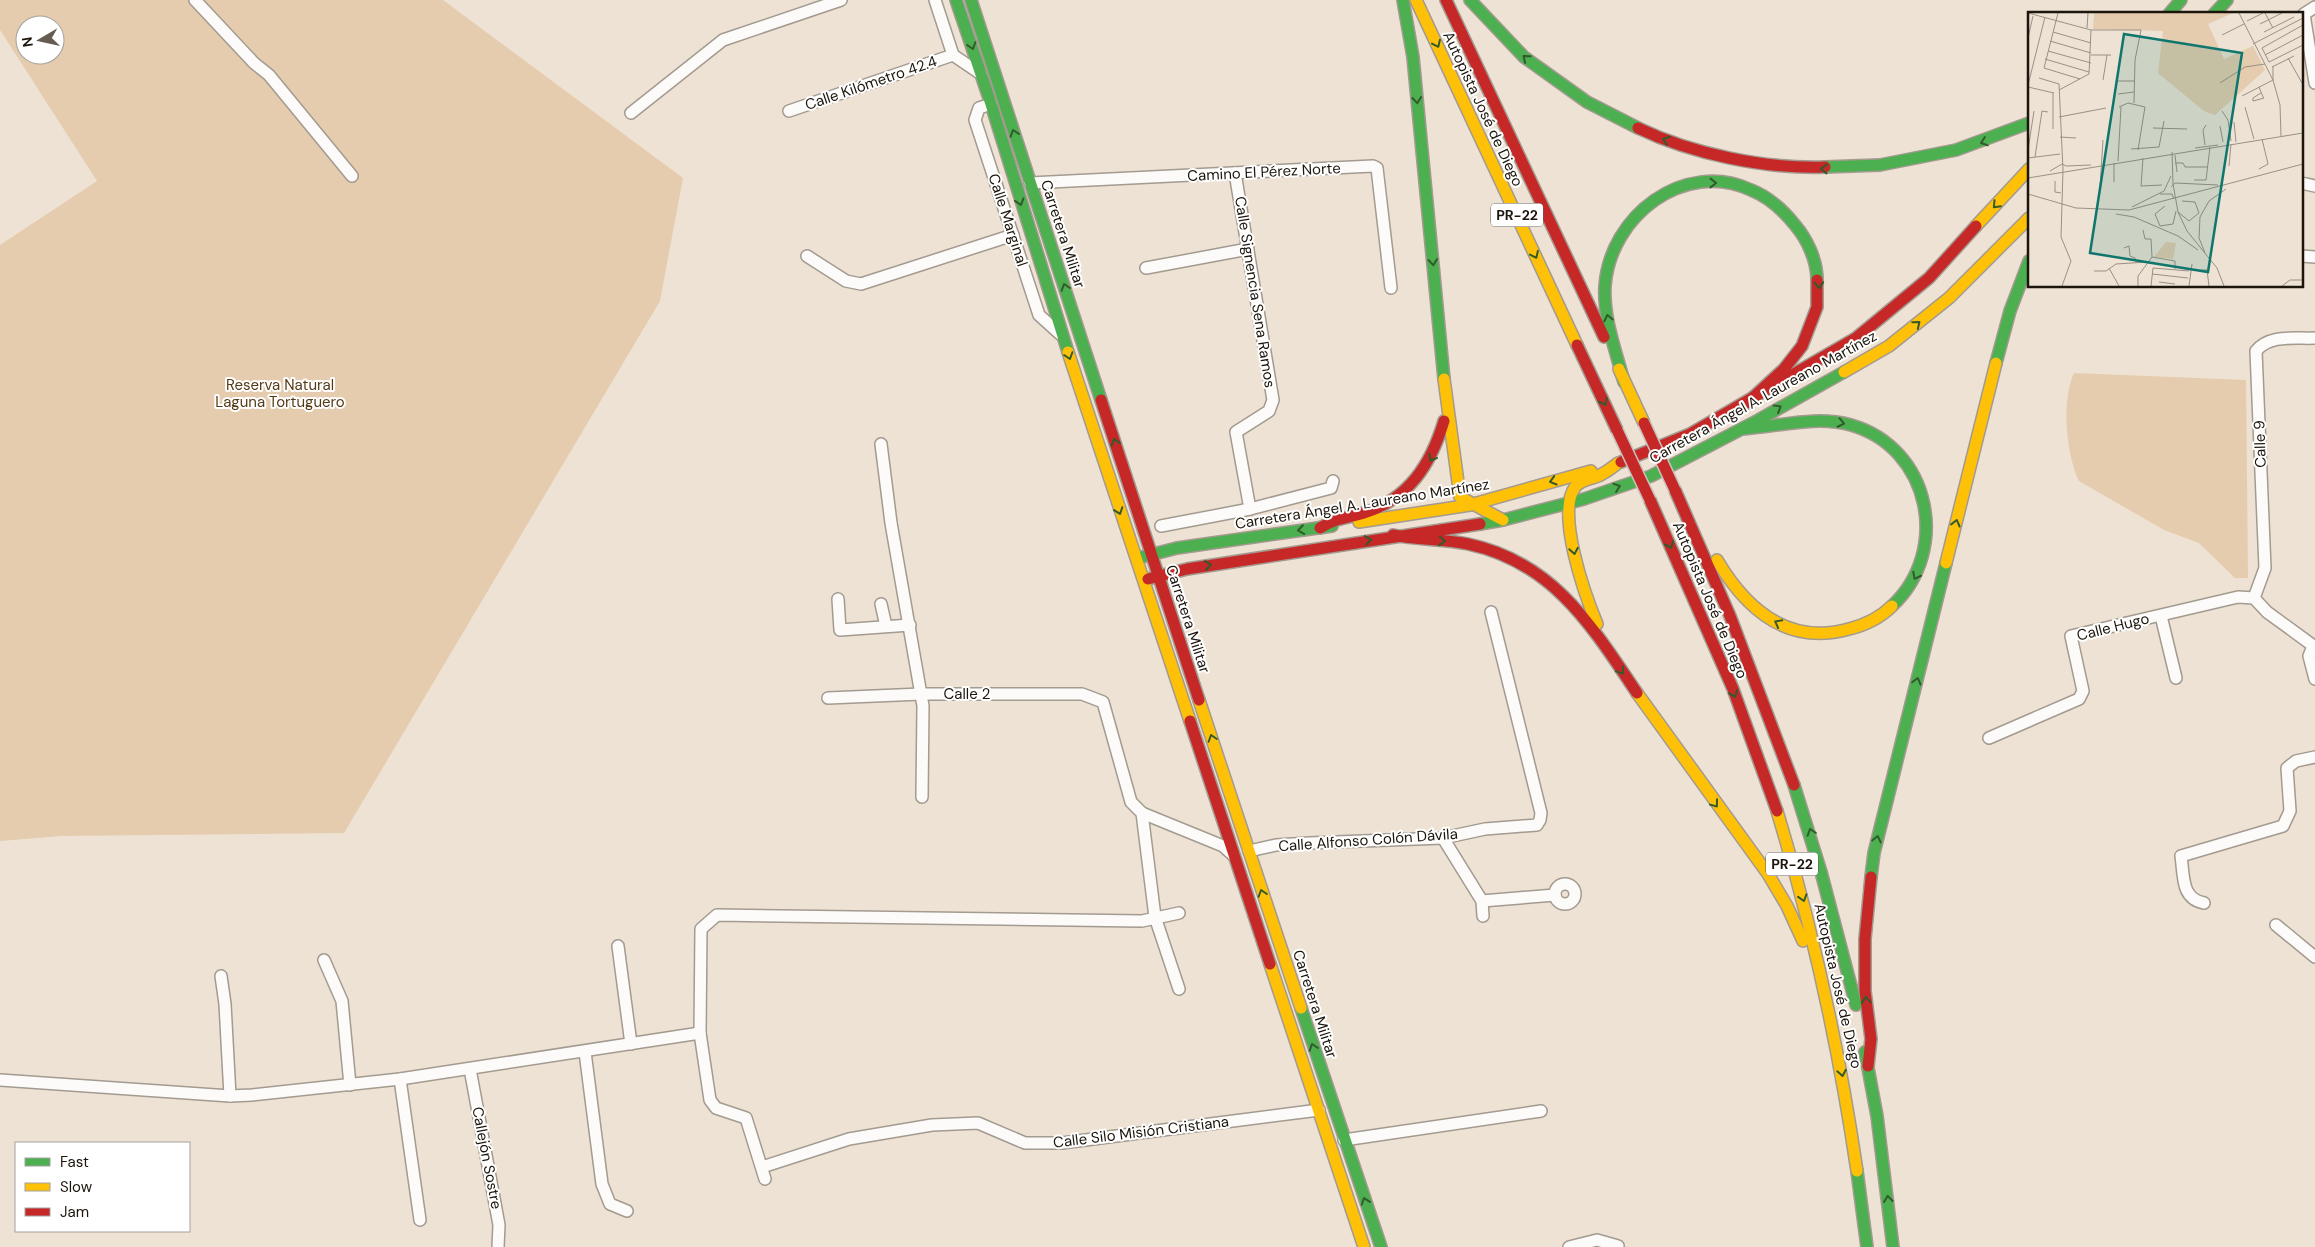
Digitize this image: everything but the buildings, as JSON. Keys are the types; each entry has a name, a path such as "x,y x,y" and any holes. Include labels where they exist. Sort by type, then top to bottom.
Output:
{"main road":[{"name":"Carretera Militar","path":"956,0 991,104 1062,335 1237,858 1364,1247"},
{"name":"Carretera Militar","path":"971,0 1158,577 1381,1247"},
{"path":"1403,0 1413,57 1447,412 1460,498 1503,520"},
{"name":"Autopista José de Diego","path":"1416,0 1650,500 1700,611 1755,746 1806,910 1839,1053 1850,1114 1867,1247"},
{"name":"Autopista José de Diego","path":"1446,0 1697,537 1754,671 1783,750 1808,825 1843,949 1868,1066 1885,1172 1894,1247"},
{"path":"1470,0 1516,50 1580,98 1636,128 1690,148 1728,158 1799,169 1858,169 1885,166 1918,161 1983,143 2028,124"},
{"path":"2171,12 2181,0"},
{"path":"2216,12 2227,0"},
{"name":"Carretera Ángel A. Laureano Martínez","path":"1136,559 1177,548 1470,504 1618,463 1690,434 1856,338 1929,278 2028,170"},
{"path":"1624,382 1609,323 1605,295 1606,275 1617,240 1637,213 1664,194 1692,184 1725,183 1758,192 1785,210 1805,235 1812,248 1819,279 1816,312 1809,334 1801,348 1782,370 1747,402"},
{"name":"Carretera Ángel A. Laureano Martínez","path":"1143,581 1188,569 1503,520 1570,502 1651,476 1741,429 1889,346 1949,298 2028,219"},
{"path":"1868,1066 1871,1039 1865,991 1865,939 1874,852 1995,365 2010,311 2028,264"},
{"path":"1320,528 1340,517 1364,514 1381,507 1405,492 1422,474 1437,449 1447,412"},
{"path":"1697,537 1714,555 1740,594 1781,625 1808,633 1846,631 1877,618 1901,598 1911,586 1920,567 1928,535 1928,520 1923,495 1914,475 1905,462 1882,440 1869,432 1853,426 1816,419 1792,421 1758,429 1741,429"},
{"path":"1607,650 1577,568 1570,495 1574,487 1600,476 1618,463"},
{"path":"1393,536 1416,540 1470,544 1508,557 1540,574 1565,596 1607,650 1700,783 1778,887 1797,924 1807,950 1824,1021 1839,1053"}],"street":[{"path":"195,0 254,63 269,75 352,176"},
{"path":"631,114 723,40 841,0"},
{"path":"935,0 952,55 981,74"},
{"path":"2315,8 2304,14 2315,83"},
{"name":"Calle Kilómetro 42.4","path":"789,111 952,55"},
{"name":"Calle Marginal","path":"991,104 979,108 975,120 1039,315 1062,335"},
{"name":"Camino El Pérez Norte","path":"1030,183 1369,166 1377,168 1391,288"},
{"name":"Calle Signencia Sena Ramos","path":"1235,174 1273,400 1269,411 1236,432 1250,509"},
{"path":"2302,182 2315,186"},
{"path":"807,256 846,281 860,284 1013,235"},
{"path":"1146,268 1248,250"},
{"path":"2302,256 2315,257"},
{"name":"Calle 9","path":"2254,598 2264,568 2256,351 2263,342 2276,339 2315,338"},
{"path":"881,444 891,523 923,706 922,797"},
{"path":"1160,526 1250,509 1331,488 1332,481"},
{"name":"Calle Hugo","path":"1989,738 2079,699 2083,691 2071,636 2238,597 2254,598"},
{"path":"2254,598 2267,612 2314,646 2309,656 2315,679"},
{"path":"838,599 840,630 910,625"},
{"path":"881,604 886,626"},
{"name":"Calle Alfonso Colón Dávila","path":"1249,851 1309,843 1443,838 1484,829 1537,825 1541,813 1491,612"},
{"path":"2161,616 2176,678"},
{"name":"Calle 2","path":"828,698 921,694 1082,694 1104,702 1131,802 1142,813"},
{"path":"2204,903 2194,901 2187,893 2182,856 2283,826 2290,811 2287,768 2296,760 2315,757"},
{"path":"1180,988 1155,917 1142,813 1223,846 1237,858"},
{"path":"1443,838 1482,902 1483,916"},
{"path":"1482,902 1555,895"},
{"path":"765,1179 746,1118 716,1108 710,1100 700,1033 701,929 717,915 1142,920 1179,913"},
{"path":"2276,925 2315,956"},
{"path":"618,946 631,1044"},
{"path":"324,960 342,1001 350,1085"},
{"path":"221,976 226,1004 230,1096"},
{"path":"0,1080 230,1096 400,1079 700,1033"},
{"path":"585,1052 602,1184 610,1204 627,1211"},
{"name":"Callejón Sostre","path":"470,1069 499,1225 498,1247"},
{"path":"400,1079 420,1220"},
{"name":"Calle Silo Misión Cristiana","path":"762,1166 849,1139 932,1125 978,1123 1024,1143 1062,1143 1319,1110"},
{"path":"1344,1140 1541,1111"},
{"path":"1569,1247 1597,1240 1618,1246"}],"green space":[{"name":"Reserva Natural Laguna Tortuguero","path":"0,0 443,0 683,178 660,301 344,833 61,836 0,841 0,245 97,181 22,65 65,65 65,15 15,15 15,53 0,30"},
{"path":"2074,373 2246,380 2248,578 2235,578 2199,543 2164,530 2079,481 2068,442 2066,412 2067,398"}],"traffic: fast":[{"path":"956,0 991,104 1068,352"},
{"path":"971,0 1101,400"},
{"path":"1403,0 1413,57 1444,379"},
{"path":"1470,0 1524,57 1587,102 1638,128"},
{"path":"2171,12 2181,0"},
{"path":"2216,12 2227,0"},
{"path":"1825,167 1880,165 1956,150 2028,123"},
{"path":"1624,382 1606,310 1605,286 1610,261 1620,237 1636,217 1655,200 1677,188 1701,182 1726,182 1764,196 1786,214 1804,237 1813,258 1817,280"},
{"path":"1996,363 2010,311 2028,264"},
{"path":"1480,524 1584,499 1651,476 1753,423 1844,372"},
{"path":"1741,429 1796,422 1837,422 1851,425 1878,437 1899,455 1915,478 1924,504 1926,531 1922,558 1910,583 1892,606"},
{"path":"1142,557 1177,548 1332,526"},
{"path":"1871,877 1874,853 1946,563"},
{"path":"1794,785 1821,872 1856,1005"},
{"path":"1301,1008 1381,1247"},
{"path":"1865,1052 1877,1116 1893,1247"},
{"path":"1857,1171 1867,1247"}],"traffic: slow":[{"path":"1416,0 1577,345"},
{"path":"1976,226 2028,170"},
{"path":"1844,372 1889,346 1949,298 2028,219"},
{"path":"1068,352 1190,721"},
{"path":"1946,563 1996,363"},
{"path":"1619,369 1644,423"},
{"path":"1444,379 1460,497 1503,520"},
{"path":"1597,624 1574,555 1570,535 1570,499 1578,484 1602,474 1618,463"},
{"path":"1359,522 1470,505 1591,471"},
{"path":"1717,560 1728,578 1755,608 1788,628 1807,632 1827,633 1849,629 1872,620 1892,606"},
{"path":"1637,693 1768,874 1787,906 1803,941"},
{"path":"1199,700 1301,1008"},
{"path":"1777,811 1802,900 1824,990 1842,1080 1857,1171"},
{"path":"1270,964 1364,1247"}],"traffic: jam":[{"path":"1446,0 1604,337"},
{"path":"1638,128 1682,145 1729,158 1778,165 1825,167"},
{"path":"1621,462 1690,434 1856,338 1929,278 1976,226"},
{"path":"1747,403 1784,369 1802,346 1817,307 1817,280"},
{"path":"1577,345 1617,430"},
{"path":"1101,400 1199,700"},
{"path":"1320,528 1337,520 1380,507 1406,489 1425,465 1439,437 1444,421"},
{"path":"1644,423 1675,490"},
{"path":"1617,430 1650,500"},
{"path":"1675,490 1730,616 1794,785"},
{"path":"1650,500 1733,689 1777,811"},
{"path":"1148,579 1187,569 1480,524"},
{"path":"1393,535 1468,544 1498,553 1524,565 1547,581 1568,600 1604,644 1637,693"},
{"path":"1190,721 1270,964"},
{"path":"1868,1066 1871,1039 1865,991 1865,939 1871,877"}]}
